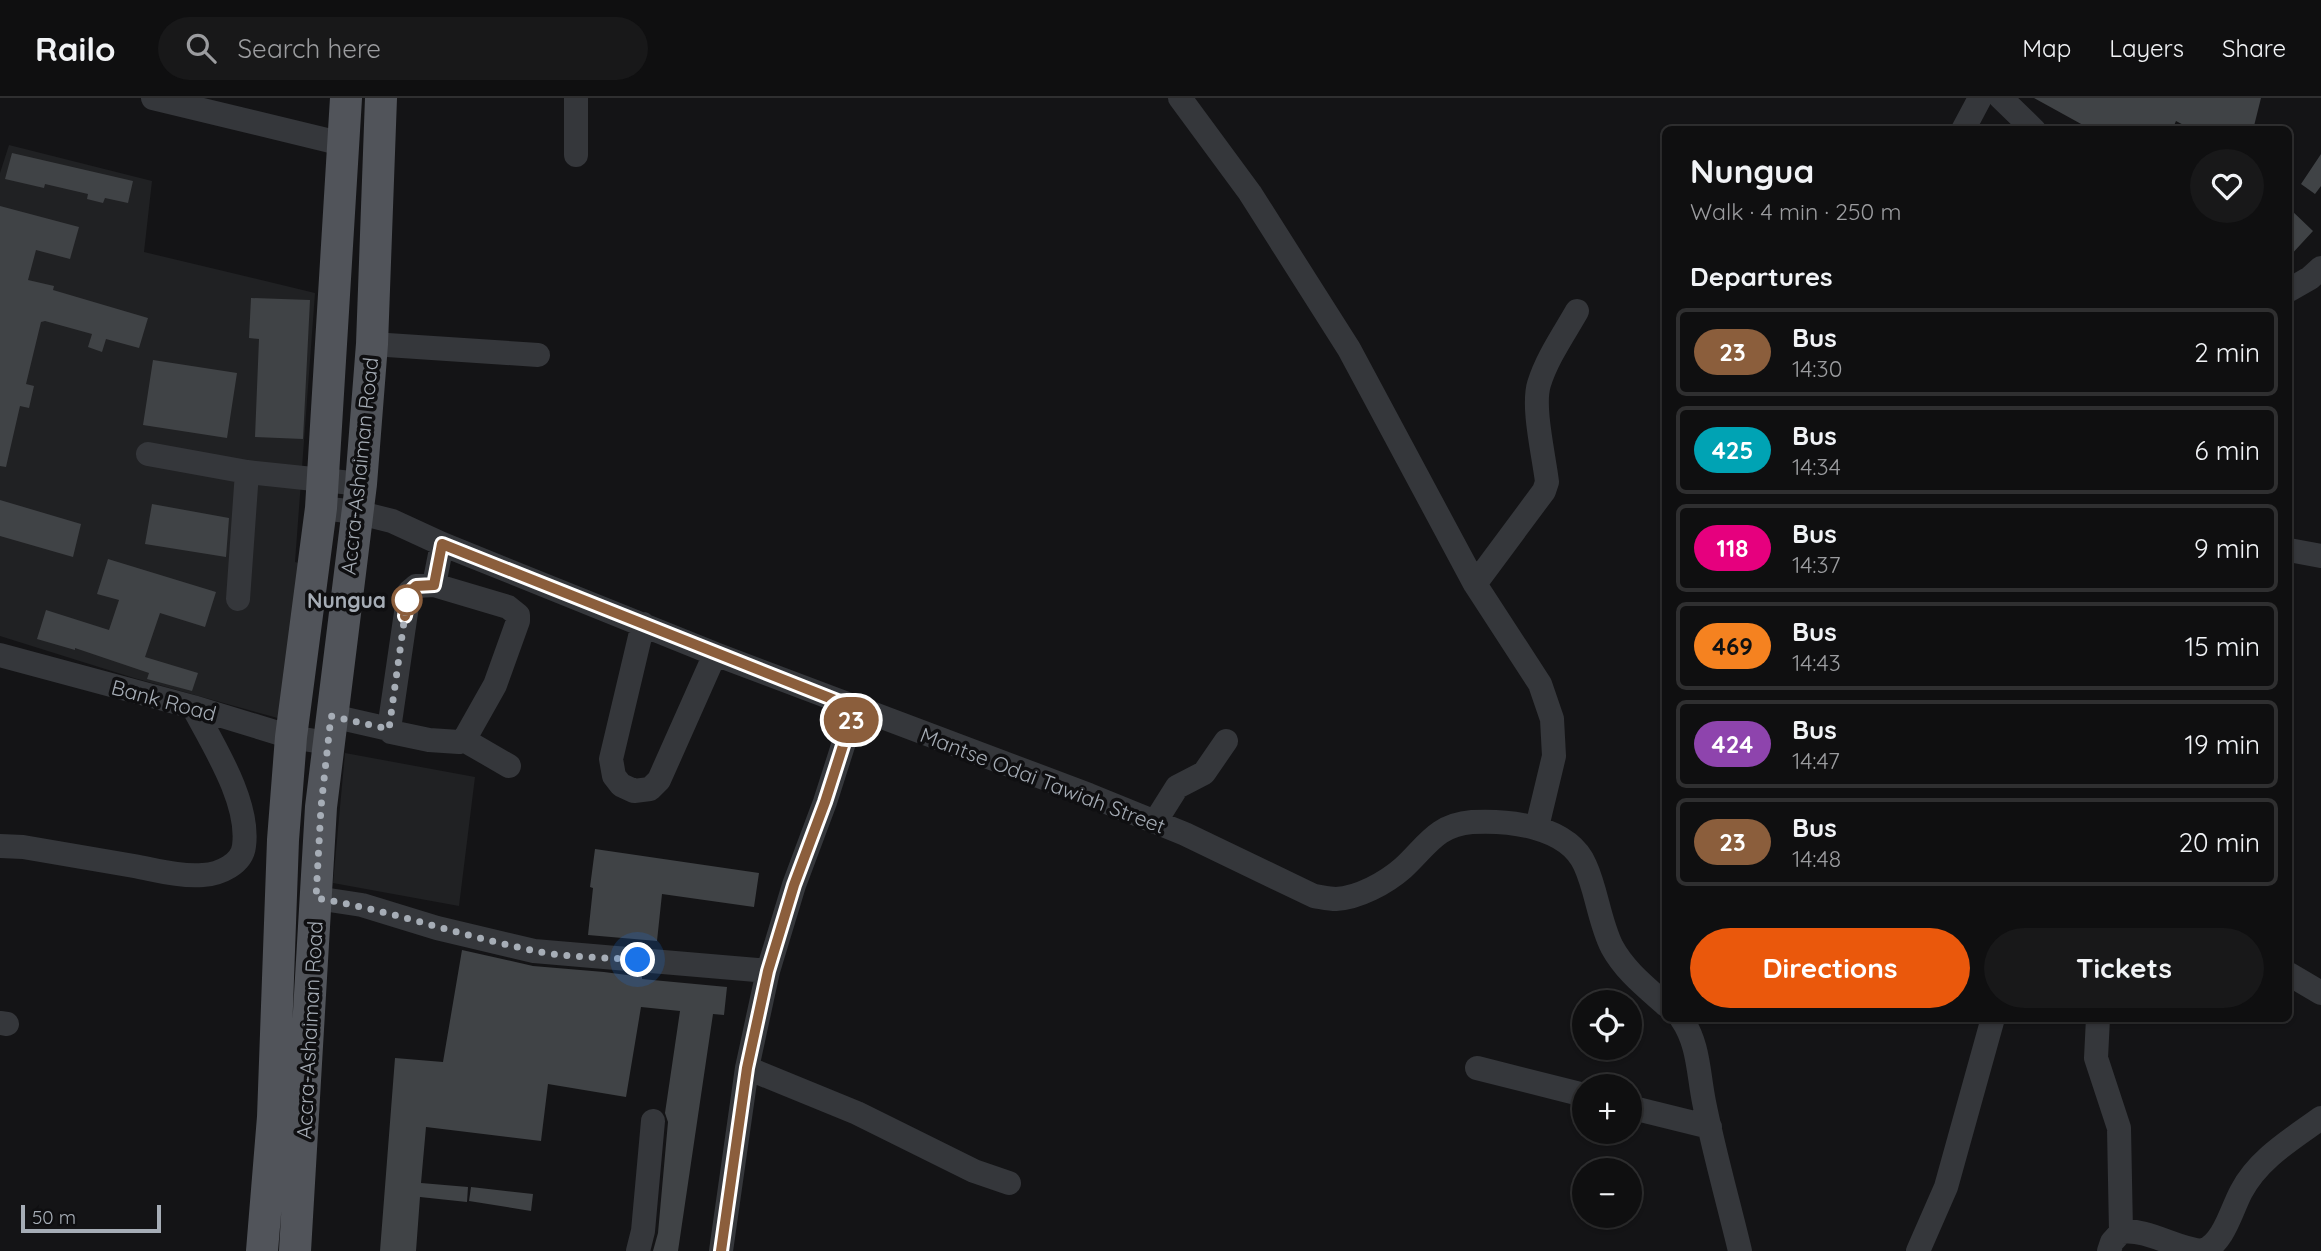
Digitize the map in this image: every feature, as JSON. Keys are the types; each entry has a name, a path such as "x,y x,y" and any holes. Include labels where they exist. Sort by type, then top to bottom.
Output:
{"main road":[{"name":"Accra-Ashaiman Road","path":"262,1251 273,1117 284,840 291,737 321,494 346,98"},
{"name":"Accra-Ashaiman Road","path":"295,1251 321,807 358,498 372,344 381,98"}],"street":[{"path":"153,98 343,144"},
{"path":"576,98 576,155"},
{"path":"1180,98 1250,193 1349,349 1475,584 1540,684 1552,719 1554,756 1537,827"},
{"path":"1965,126 1980,98"},
{"path":"2001,98 2030,126"},
{"path":"2292,288 2321,268"},
{"path":"1475,584 1544,491 1547,482 1538,414 1538,385 1546,365 1577,311"},
{"path":"372,344 538,355"},
{"name":"Mantse Odai Tawiah Street","path":"148,454 247,472 321,494 358,498 392,522 442,544 715,654 1089,795 1155,822 1314,896 1335,899 1356,895 1379,884 1402,869 1438,832 1457,823 1480,822 1537,827 1578,853 1585,865 1611,944 1620,960 1632,975 1662,1001"},
{"path":"238,599 247,472"},
{"path":"434,585 442,544"},
{"path":"2292,551 2321,556"},
{"path":"389,729 409,593 416,586 434,585 508,607 517,615 518,621 495,685 464,740 509,766"},
{"path":"643,624 611,759 614,776 621,785 634,791 650,789 659,780 715,654"},
{"name":"Bank Road","path":"0,655 193,707 291,737 330,729 389,729 391,732 429,740 464,740"},
{"path":"0,846 23,847 170,873 204,875 222,871 238,861 244,848 243,820 228,772 193,707"},
{"path":"721,1251 747,1068 768,971 794,885 825,802 855,708"},
{"path":"1155,822 1177,787 1204,773 1226,741"},
{"path":"316,898 362,905 437,928 534,951 768,971"},
{"path":"2292,976 2321,993"},
{"path":"1684,1022 1696,1048 1710,1127 1740,1251"},
{"path":"1918,1251 1946,1187 1992,1022"},
{"path":"2098,1022 2096,1058 2119,1128 2115,1241"},
{"path":"747,1068 857,1113 974,1171 1009,1183"},
{"path":"1477,1068 1572,1092"},
{"path":"1642,1110 1710,1127"},
{"path":"2115,1241 2132,1230 2189,1250 2203,1251 2211,1247 2253,1173 2268,1157 2321,1118"},
{"path":"638,1251 643,1231 653,1121"}],"shaded area":[{"path":"9,145 152,181 144,252 315,293 295,562 306,565 285,720 134,678 0,636 0,173"},
{"path":"345,753 475,777 459,906 333,883"}],"building":[{"path":"2034,98 2261,98 2254,126 2185,126 2176,121 2174,126 2085,126"},
{"path":"12,153 133,181 128,203 105,198 103,203 87,199 88,194 45,184 44,188 5,179"},
{"path":"2321,154 2321,186 2315,194 2301,184"},
{"path":"0,206 79,227 70,259 36,250 28,280 54,286 53,290 148,318 139,348 106,339 102,352 88,347 92,334 41,322 26,384 34,386 29,408 20,406 6,467 0,466"},
{"path":"2292,211 2313,231 2292,254"},
{"path":"251,298 310,300 303,439 255,437 259,339 249,338"},
{"path":"153,360 237,373 227,438 143,425"},
{"path":"0,500 81,524 73,557 0,536"},
{"path":"152,504 229,518 226,557 145,544"},
{"path":"108,559 216,592 205,627 160,613 145,657 198,673 192,691 147,679 149,673 75,648 37,639 46,610 109,630 119,600 97,594"},
{"path":"595,849 759,873 754,907 662,894 657,941 588,935"},
{"path":"462,950 533,966 727,987 724,1015 713,1014 678,1251 653,1251 658,1233 668,1122 665,1113 680,1011 641,1007 626,1097 548,1084 541,1141 426,1127 421,1183 468,1187 467,1202 420,1197 416,1251 380,1251 395,1058 443,1062"},
{"path":"471,1187 533,1194 531,1211 469,1201"}],"bus line":[{"name":"23","path":"405,616 409,593 416,586 434,585 442,544 855,708 825,802 794,885 768,971 747,1068 730,1172 721,1251"}],"place":[{"name":"Nungua","path":"407,600"}],"route":[{"path":"407,600 389,729 331,716 321,807 316,898 362,905 437,928 534,951 638,960"}]}
